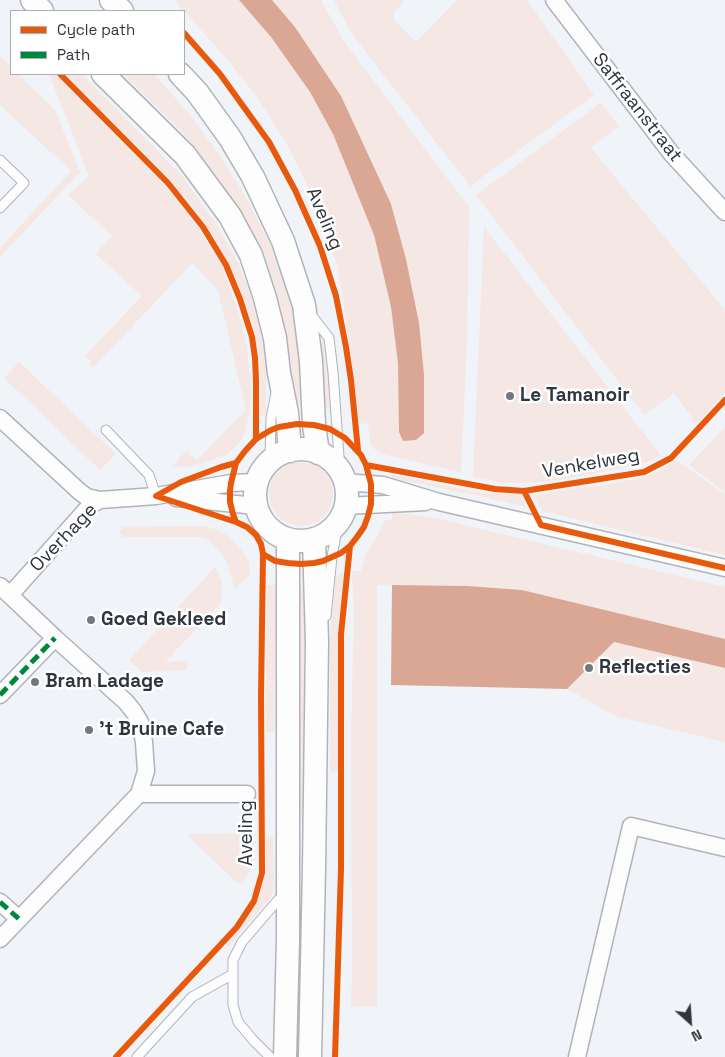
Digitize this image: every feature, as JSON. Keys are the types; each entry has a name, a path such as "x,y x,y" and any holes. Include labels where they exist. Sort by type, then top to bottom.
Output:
{"main road":[{"path":"32,0 41,10"},
{"path":"111,0 121,10"},
{"path":"104,75 185,155 230,216 251,255 265,298 275,338 279,373 288,413 290,451"},
{"path":"181,75 197,92 230,138 253,177 283,241 304,305 311,361 314,425 318,453"},
{"path":"304,449 318,453 331,460 343,477 347,490 342,514 334,528 325,535 301,541 288,540 267,527 260,517 254,496 256,482 262,471 276,456 304,449"},
{"path":"310,1057 317,642 314,539"},
{"path":"285,1057 288,940 288,540"}],"street":[{"name":"Saffraanstraat","path":"554,0 670,153 725,212"},
{"path":"0,418 80,492 100,500"},
{"path":"343,477 383,485 438,502 725,568"},
{"name":"Overhage","path":"5,591 92,504 100,500 156,496 219,484 256,482"},
{"name":"Overhage","path":"156,496 256,506"},
{"path":"342,514 438,502"},
{"path":"0,939 139,794 146,772 144,742 140,722 134,712 126,702 5,591"},
{"path":"0,696 55,638"},
{"path":"139,794 247,794"},
{"path":"577,1057 631,826 725,848"},
{"path":"0,902 19,919"}],"lane":[{"path":"0,160 24,182 0,208"},
{"path":"304,305 329,338 343,477"},
{"path":"270,461 271,418 279,373"},
{"path":"106,430 149,475 156,496"},
{"path":"317,642 326,616 332,557 342,514"},
{"path":"270,1057 238,1022 233,1005 233,960 242,942 278,900 288,892"},
{"path":"137,1057 192,997 233,974"}],"shaded area":[{"path":"174,0 239,0 271,37 310,92 333,134 374,235 391,307 398,363 419,323 406,259 391,204 295,27 272,0 321,0 343,40 469,207 467,337 461,472 382,454 373,448 370,442 368,423 359,424 355,380 338,267 305,181 287,144 255,94 185,10"},
{"path":"239,0 272,0 295,27 341,96 391,204 406,259 419,323 424,375 424,433 416,440 403,441 399,432 398,363 391,307 374,235 333,134 310,92 271,37"},
{"path":"334,0 405,0 395,11 394,19 416,42 457,0 527,0 594,95 470,186 351,33"},
{"path":"0,56 10,66 10,75 19,75 55,110 80,172 0,257 0,248 71,171 0,105"},
{"path":"49,75 56,75 163,184 196,225 218,259 225,274 240,317 247,349 251,389 245,432 241,440 224,456 190,467 172,466 186,451 197,460 246,410 218,290 192,263 93,368 89,364 91,361 85,356 142,296 96,254 112,236 68,195 89,176"},
{"path":"67,75 83,75 182,176 216,224 236,259 259,321 266,363 266,414 260,417 260,361 248,309 218,244 201,218 172,182"},
{"path":"124,75 155,75 192,117 244,194 272,249 288,295 294,317 307,404 292,405 231,201 215,174 186,136"},
{"path":"601,103 619,126 591,148 725,310 725,392 697,424 674,393 644,415 476,195"},
{"path":"484,227 661,456 632,466 564,479 530,483 504,483 473,477"},
{"path":"324,337 331,410 321,407 320,378 322,342"},
{"path":"19,362 116,454 100,470 4,378"},
{"path":"725,427 725,492 689,465"},
{"path":"676,460 725,494 725,555 542,511 533,495 616,483 648,476 660,471"},
{"path":"295,462 307,462 324,471 331,482 333,494 331,506 324,517 307,526 295,526 283,521 274,512 269,500 269,488 274,476 283,467"},
{"path":"392,475 483,493 520,494 526,507 423,484 391,480"},
{"path":"392,512 434,518 725,587 725,639 522,590 468,586 377,585 377,1006 351,1007 351,737 354,613 352,571 361,571 367,551 375,541 385,520 392,520"},
{"path":"203,526 218,530 228,536 249,562 250,575 235,589 226,560 206,539 199,537 124,537 119,532 123,527"},
{"path":"215,567 222,581 221,603 165,662 187,661 187,670 142,672 129,660"},
{"path":"344,572 338,624 338,772 330,771 330,644 336,577"},
{"path":"267,585 281,585 281,608 275,641 274,732 266,732"},
{"path":"392,585 468,586 522,590 725,639 725,668 614,642 567,689 391,685"},
{"path":"295,587 309,587 310,818 295,818"},
{"path":"614,642 725,668 725,742 618,717 567,689"},
{"path":"251,833 253,835 253,865 245,879 239,884 189,837 192,834"},
{"path":"273,836 273,891 270,898 228,947 226,945 240,929 257,902 266,876 266,837"},
{"path":"294,885 309,885 305,1057 291,1057"}],"marked path":[{"path":"0,695 55,638"},
{"path":"0,902 19,919"}],"cycle path":[{"name":"Aveling","path":"185,34 220,74 269,142 295,190 320,246 336,296 346,347 358,450"},
{"path":"61,75 168,183 203,227 226,265 240,299 252,337 256,380 256,439"},
{"name":"Venkelweg","path":"366,465 495,489 524,491 644,472 671,458 725,400"},
{"name":"Aveling","path":"116,1057 237,927 254,901 262,873 261,696 263,554 261,544 256,535 247,527 236,522 233,514 230,491 236,463 256,439 279,427 297,424 314,425 330,429 345,438 361,455 371,484 371,504 368,516 364,527 357,537 341,553 314,563 301,564 275,561 263,554"},
{"path":"236,463 181,482 156,496 236,522"},
{"path":"524,491 541,525 725,568"},
{"path":"335,1057 341,869 341,634 350,546"}],"place":[{"name":"Le Tamanoir","path":"510,396"},
{"name":"Goed Gekleed","path":"91,620"},
{"name":"Reflecties","path":"589,668"},
{"name":"Bram Ladage","path":"35,682"},
{"name":"'t Bruine Cafe","path":"89,730"}]}
